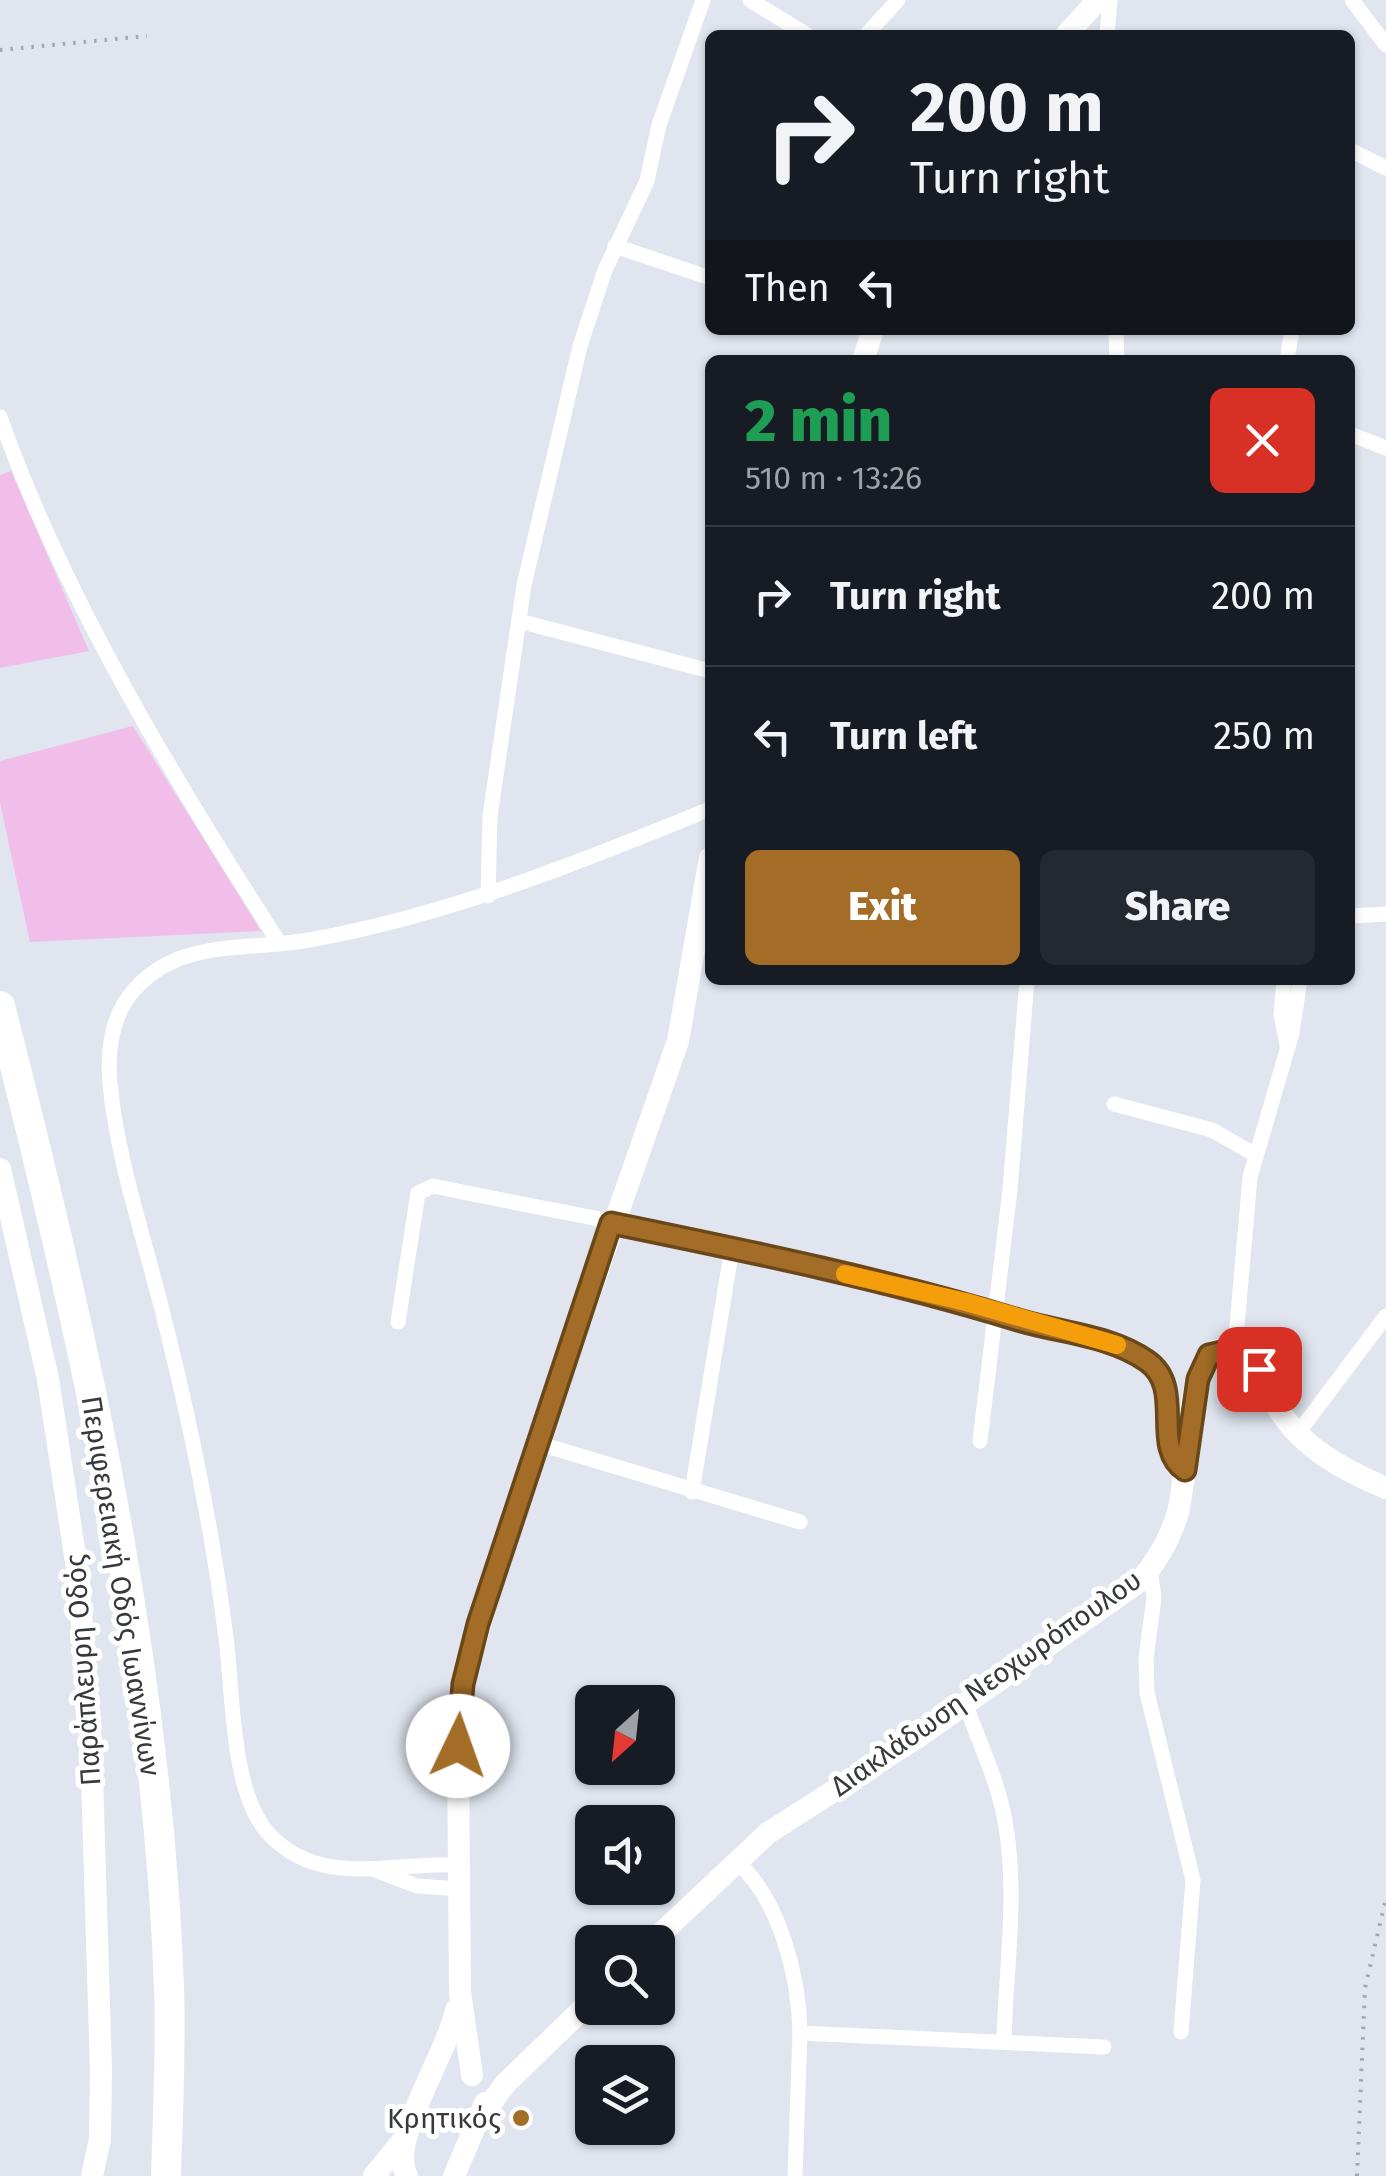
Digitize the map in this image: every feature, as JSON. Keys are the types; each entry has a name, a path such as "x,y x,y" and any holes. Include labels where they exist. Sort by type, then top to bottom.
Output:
{"highway":[{"name":"Περιφερειακή Οδός Ιωαννίνων","path":"0,1006 97,1417 148,1732 169,1990 166,2176"}],"street":[{"path":"488,896 490,816 519,621 580,346 615,246 646,181 659,125 703,0"},
{"path":"750,0 799,30"},
{"path":"871,30 898,0"},
{"path":"1071,30 1098,0"},
{"path":"1107,30 1110,0"},
{"path":"1352,0 1386,45"},
{"path":"1355,152 1386,168"},
{"path":"615,246 705,276"},
{"path":"0,417 58,553 151,732 280,944"},
{"path":"1355,436 1386,448"},
{"path":"519,621 705,669"},
{"path":"460,1864 418,1862 375,1870 338,1871 299,1857 267,1832 249,1800 207,1511 110,1084 116,1020 144,980 188,954 280,944 425,916 488,896 705,812"},
{"path":"460,2171 482,2116 486,2094 475,2077 460,1992 463,1684 537,1443 678,1041 705,887"},
{"path":"1355,916 1386,914"},
{"path":"980,1441 1028,985"},
{"path":"1284,985 1281,1015 1286,1045"},
{"path":"1299,985 1254,1154 1235,1349 1256,1364 1278,1408 1298,1433 1335,1463 1386,1488"},
{"path":"1114,1104 1212,1130 1254,1154"},
{"name":"Παράπλευρη Οδός","path":"0,1169 48,1379 84,1636 101,2085 100,2139 92,2176"},
{"path":"398,1322 418,1193 423,1188 611,1223 995,1311 1116,1344 1151,1363 1166,1388 1172,1454 1185,1470"},
{"path":"692,1492 732,1248"},
{"path":"1298,1433 1337,1375 1386,1316"},
{"name":"Διακλάδωση Νεοχωρόπουλου","path":"670,1925 736,1861 785,1821 965,1703 1127,1591 1150,1569 1178,1514 1203,1366 1214,1352 1235,1349"},
{"path":"537,1443 800,1522"},
{"path":"1150,1569 1154,1598 1146,1658 1147,1693 1193,1880 1181,2032"},
{"path":"965,1703 998,1793 1007,1834 1010,1893 1004,2040"},
{"path":"736,1861 757,1882 793,1978 800,2033 794,2176"},
{"path":"375,1870 417,1886 459,1889"},
{"path":"374,2176 403,2140 431,2081 448,2042 460,1992"},
{"path":"482,2116 534,2055 575,2016"},
{"path":"800,2033 1104,2047"},
{"path":"431,2081 452,2070 475,2077 534,2055"},
{"path":"403,2140 400,2159 407,2176"}],"path":[{"path":"0,50 147,36"},
{"path":"1357,2176 1365,1988 1386,1898"}],"shaded area":[{"path":"11,471 89,651 0,668 0,475"},
{"path":"133,726 261,931 30,942 0,803 0,761"}],"slow traffic":[{"path":"845,1274 966,1302 1017,1320 1117,1345"}],"place":[{"name":"Κρητικός","path":"521,2118"}],"route":[{"path":"458,1746 463,1684 478,1624 611,1223 966,1302 1017,1320 1116,1344 1151,1363 1162,1378 1168,1398 1172,1454 1185,1470 1198,1379 1209,1355 1235,1349 1248,1355 1259,1369"}]}
